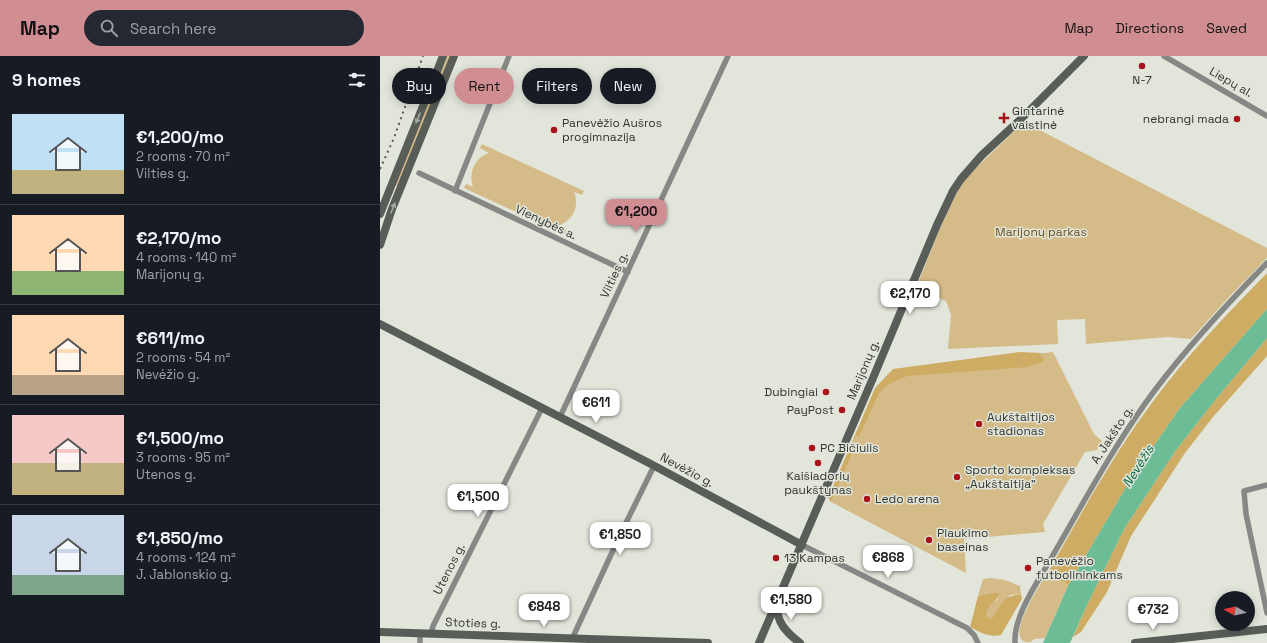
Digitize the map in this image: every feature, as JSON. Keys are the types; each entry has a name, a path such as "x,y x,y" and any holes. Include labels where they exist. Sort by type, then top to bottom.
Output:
{"main road":[{"path":"380,214 443,56"},
{"path":"380,245 390,216 454,56"},
{"name":"Marijonų g.","path":"759,643 934,232 953,191 961,179 982,155 1021,119 1084,56"},
{"name":"Nevėžio g.","path":"380,324 654,466 802,545"},
{"path":"777,602 777,612 782,626 800,643"},
{"path":"1135,643 1197,640 1267,629"},
{"name":"Stoties g.","path":"380,632 572,639 585,641 708,643"}],"street":[{"path":"455,191 509,56"},
{"name":"Vilties g.","path":"560,417 728,56"},
{"name":"Liepų al.","path":"1164,56 1267,116"},
{"name":"Vienybės a.","path":"419,173 628,272"},
{"name":"A. Jakšto g.","path":"1014,643 1017,623 1026,604 1082,505 1119,444 1154,391 1184,353 1229,302 1267,263"},
{"name":"Utenos g.","path":"431,634 433,626 542,408"},
{"path":"572,639 654,466"},
{"path":"1267,485 1244,491 1246,514 1267,612"},
{"name":"Nevėžio g.","path":"802,545 963,625 974,635 978,643"},
{"path":"420,634 420,643"}],"green space":[{"path":"447,56 450,56 445,68 442,68"},
{"path":"428,104 431,104 398,186 395,185"},
{"name":"Marijonų parkas","path":"1024,122 1267,248 1267,258 1191,339 1168,337 1086,344 1085,319 1057,320 1058,344 948,349 951,315 946,301 916,288 939,231 956,194 965,180"},
{"path":"482,144 584,191 582,195 574,192 576,198 576,208 568,220 558,226 566,230 564,234 464,188 466,184 473,187 471,176 474,166 480,158 489,153 480,148"},
{"name":"Sporto kompleksas „Aukštaitija”","path":"1053,352 1094,434 1102,441 1097,450 1085,452 1043,524 1045,532 964,539 966,573 831,502 856,446 852,444 856,436 859,437 880,388 912,368"},
{"path":"1050,569 1068,586 1045,638 1034,639 1031,642 1024,642 1019,634 1020,626 1029,604"},
{"path":"990,578 1005,580 1020,586 1021,594 1010,595 991,619 985,617 985,614 989,607 998,599 996,592 978,596 983,579"}],"shaded area":[{"path":"1267,273 1267,309 1180,408 1131,479 1068,586 1050,569 1114,459 1157,396 1196,348"},
{"path":"1267,309 1267,338 1176,450 1124,529 1070,643 1043,643 1068,586 1131,479 1180,408"},
{"path":"1267,338 1267,356 1213,417 1185,453 1131,536 1107,592 1081,632 1073,637 1124,529 1176,450"},
{"path":"1020,352 1041,353 1040,355 1044,359 1043,362 1028,367 907,376 889,384 879,393 859,437 856,436 852,444 856,446 831,502 828,498 875,388 893,369"},
{"path":"996,592 999,594 998,597 986,613 986,617 991,619 1005,599 1021,594 1022,599 1001,635 993,636 981,633 970,627 978,596"}],"railway":[{"path":"380,169 394,138 423,56"}],"place":[{"name":"N-7","path":"1142,66"},
{"name":"Gintarinė vaistinė","path":"1004,118"},
{"name":"nebrangi mada","path":"1237,119"},
{"name":"Panevėžio Aušros progimnazija","path":"554,130"},
{"name":"Dubingiai","path":"826,392"},
{"name":"PayPost","path":"842,410"},
{"name":"Aukštaitijos stadionas","path":"979,424"},
{"name":"PC Bičiulis","path":"812,448"},
{"name":"Kaišiadorių paukštynas","path":"818,463"},
{"name":"Sporto kompleksas „Aukštaitija”","path":"957,477"},
{"name":"Ledo arena","path":"867,499"},
{"name":"Plaukimo baseinas","path":"929,540"},
{"name":"13 Kampas","path":"776,558"},
{"name":"Panevėžio futbolininkams","path":"1028,568"}],"water label":[{"name":"Nevėžis","path":"1138,466"}]}
